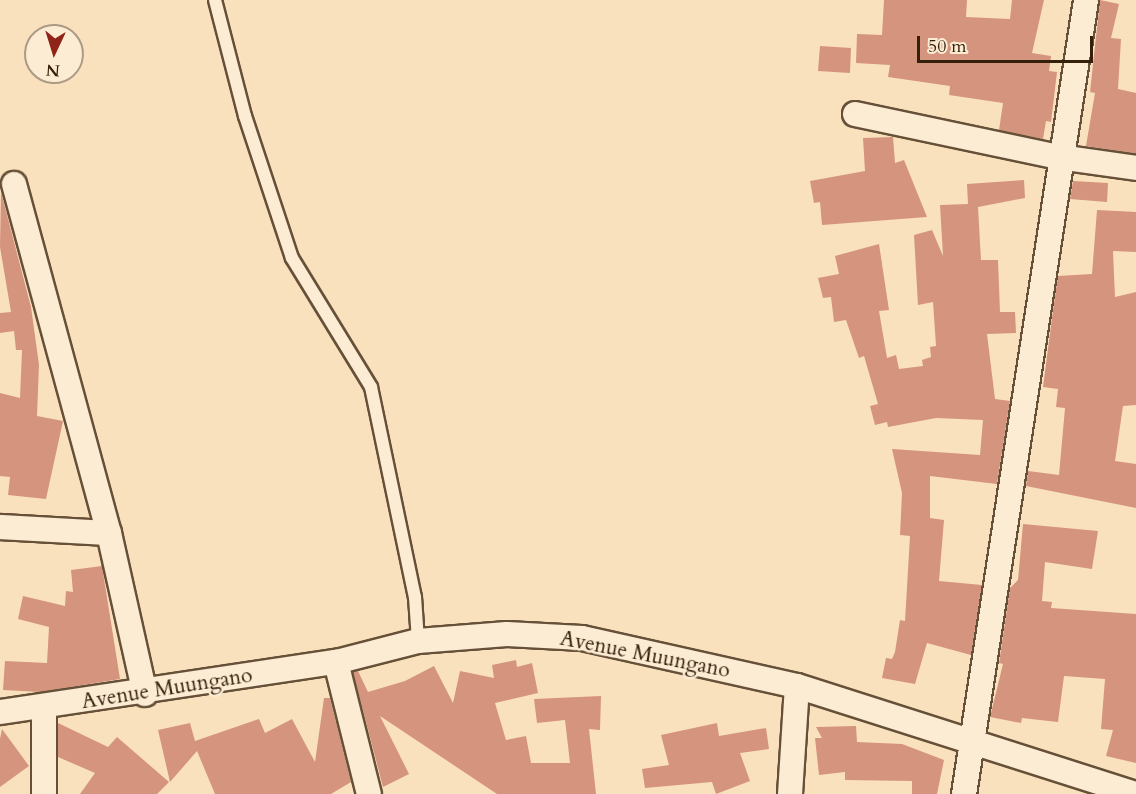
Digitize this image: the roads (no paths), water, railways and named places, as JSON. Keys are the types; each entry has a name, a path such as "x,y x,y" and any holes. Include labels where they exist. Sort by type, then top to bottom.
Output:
{"street":[{"path":"964,794 975,741 1059,157 1086,0"},
{"path":"855,114 1059,157 1136,168"},
{"path":"14,184 109,532 145,694"},
{"path":"0,526 109,532"},
{"name":"Avenue Muungano","path":"0,712 44,709 145,694 336,662 418,641 507,634 582,638 797,686 1135,794"},
{"path":"336,662 369,794"},
{"path":"790,794 797,686"},
{"path":"44,709 44,794"}],"lane":[{"path":"215,0 245,116 292,258 371,387 415,597 418,641"}]}
